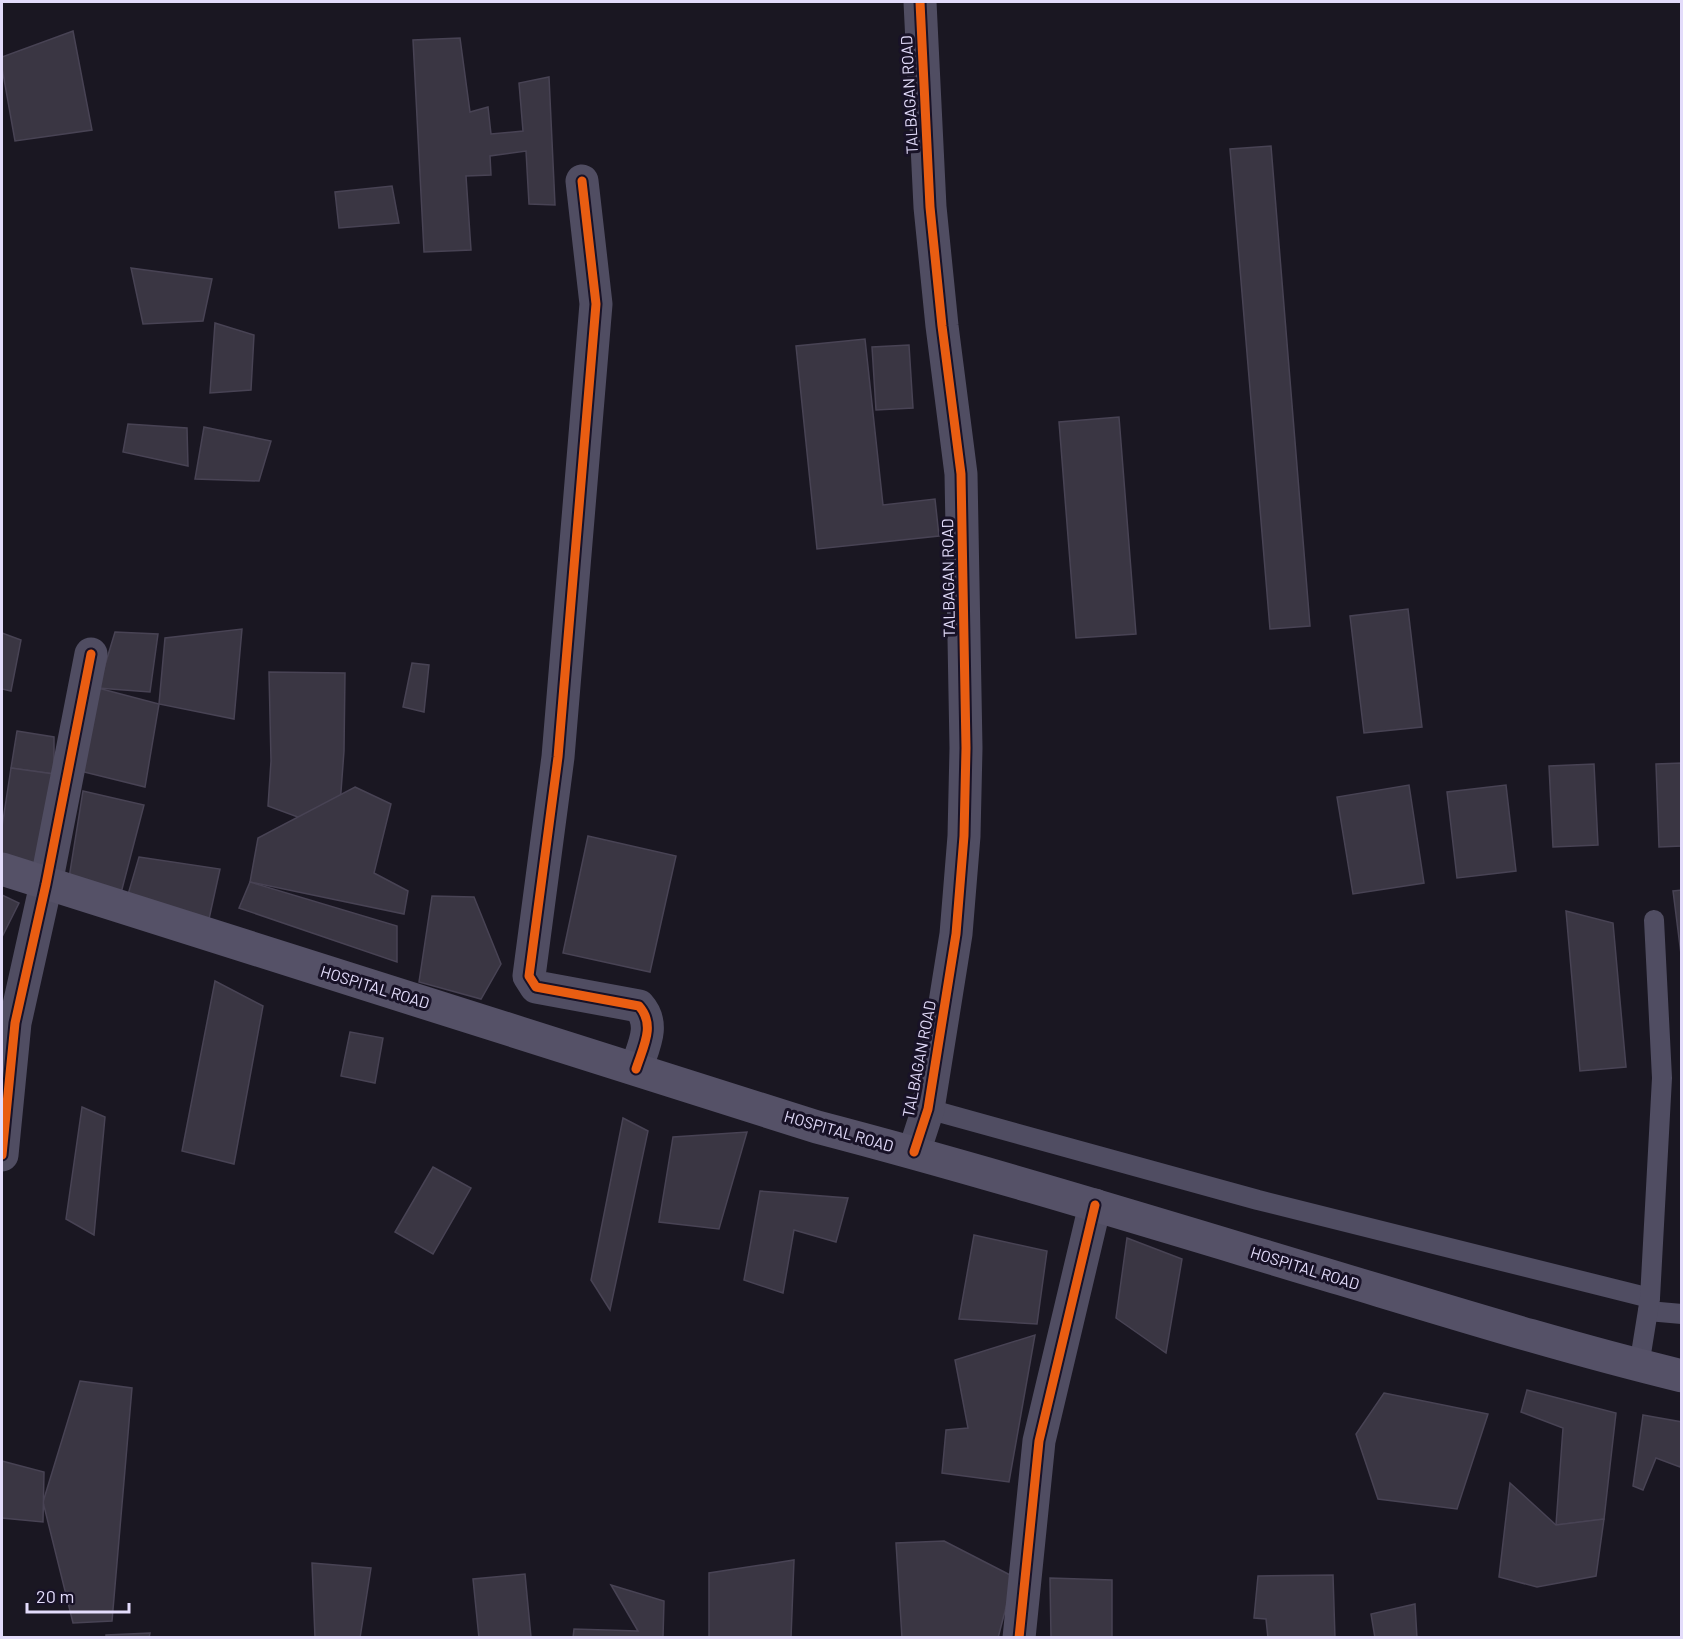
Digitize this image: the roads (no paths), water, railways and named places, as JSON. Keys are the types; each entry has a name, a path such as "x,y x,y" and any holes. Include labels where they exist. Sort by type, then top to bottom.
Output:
{"main road":[{"name":"HOSPITAL ROAD","path":"2,869 817,1127 914,1152 1429,1306 1639,1366 1682,1376"}],"street":[{"name":"TALBAGAN ROAD","path":"914,1152 928,1109 956,934 964,836 966,748 961,474 942,327 930,207 920,2"},
{"path":"582,181 596,304 558,757 529,976 536,987 639,1006 646,1015 649,1028 636,1069"},
{"path":"2,1155 15,1023 91,654"},
{"path":"1019,1638 1039,1440 1095,1205"}],"lane":[{"path":"1639,1366 1649,1304 1662,1078 1654,920"},
{"path":"928,1109 1682,1314"}]}
